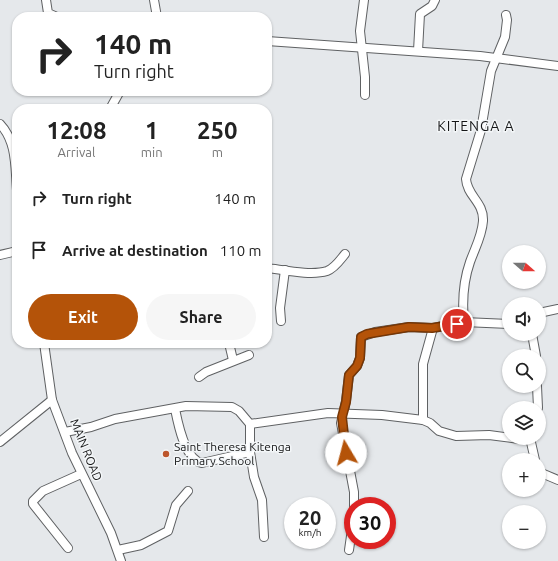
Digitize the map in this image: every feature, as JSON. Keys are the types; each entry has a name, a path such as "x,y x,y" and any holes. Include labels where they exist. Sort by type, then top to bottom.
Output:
{"street":[{"path":"46,0 48,12"},
{"path":"154,0 156,12"},
{"path":"364,0 360,31 365,77 365,95"},
{"path":"418,51 420,14 432,6 435,0"},
{"path":"464,322 464,284 479,240 483,218 480,206 467,187 466,179 481,130 491,71 495,58 505,37 507,20 506,15"},
{"path":"272,40 418,51 495,58 558,66"},
{"path":"0,124 10,138 12,144"},
{"path":"0,255 12,252"},
{"path":"272,269 314,273 327,271 335,266 345,254"},
{"path":"281,321 280,308 285,270"},
{"path":"546,312 558,309"},
{"path":"354,497 341,423 346,402 349,375 357,366 360,358 361,337 367,334 409,327 432,328 464,322 502,324"},
{"path":"424,420 423,364 432,328"},
{"name":"MAIN ROAD","path":"45,348 52,400 72,453 118,550 121,561"},
{"path":"230,348 233,360"},
{"path":"199,377 206,372 233,360 249,355"},
{"path":"0,442 22,422 52,400"},
{"path":"65,432 90,428 115,419 186,406 232,407 239,411 250,424 250,452 254,477 262,500 264,537"},
{"path":"175,409 183,439 194,461 202,463 250,452"},
{"path":"250,424 306,415 343,413 402,416 424,420 439,431 451,435 489,435 502,437"},
{"path":"68,548 33,504 33,501 43,491 81,474"},
{"path":"546,475 558,480"},
{"path":"118,550 141,545 168,531 176,505 188,491"}],"place":[{"name":"Saint Theresa Kitenga Primary School","path":"166,454"}],"district":[{"name":"KITENGA A","path":"476,126"}],"route":[{"path":"346,453 341,423 346,402 349,375 350,372 357,366 361,354 361,337 363,335 375,332 409,327 432,328 457,324"}]}
